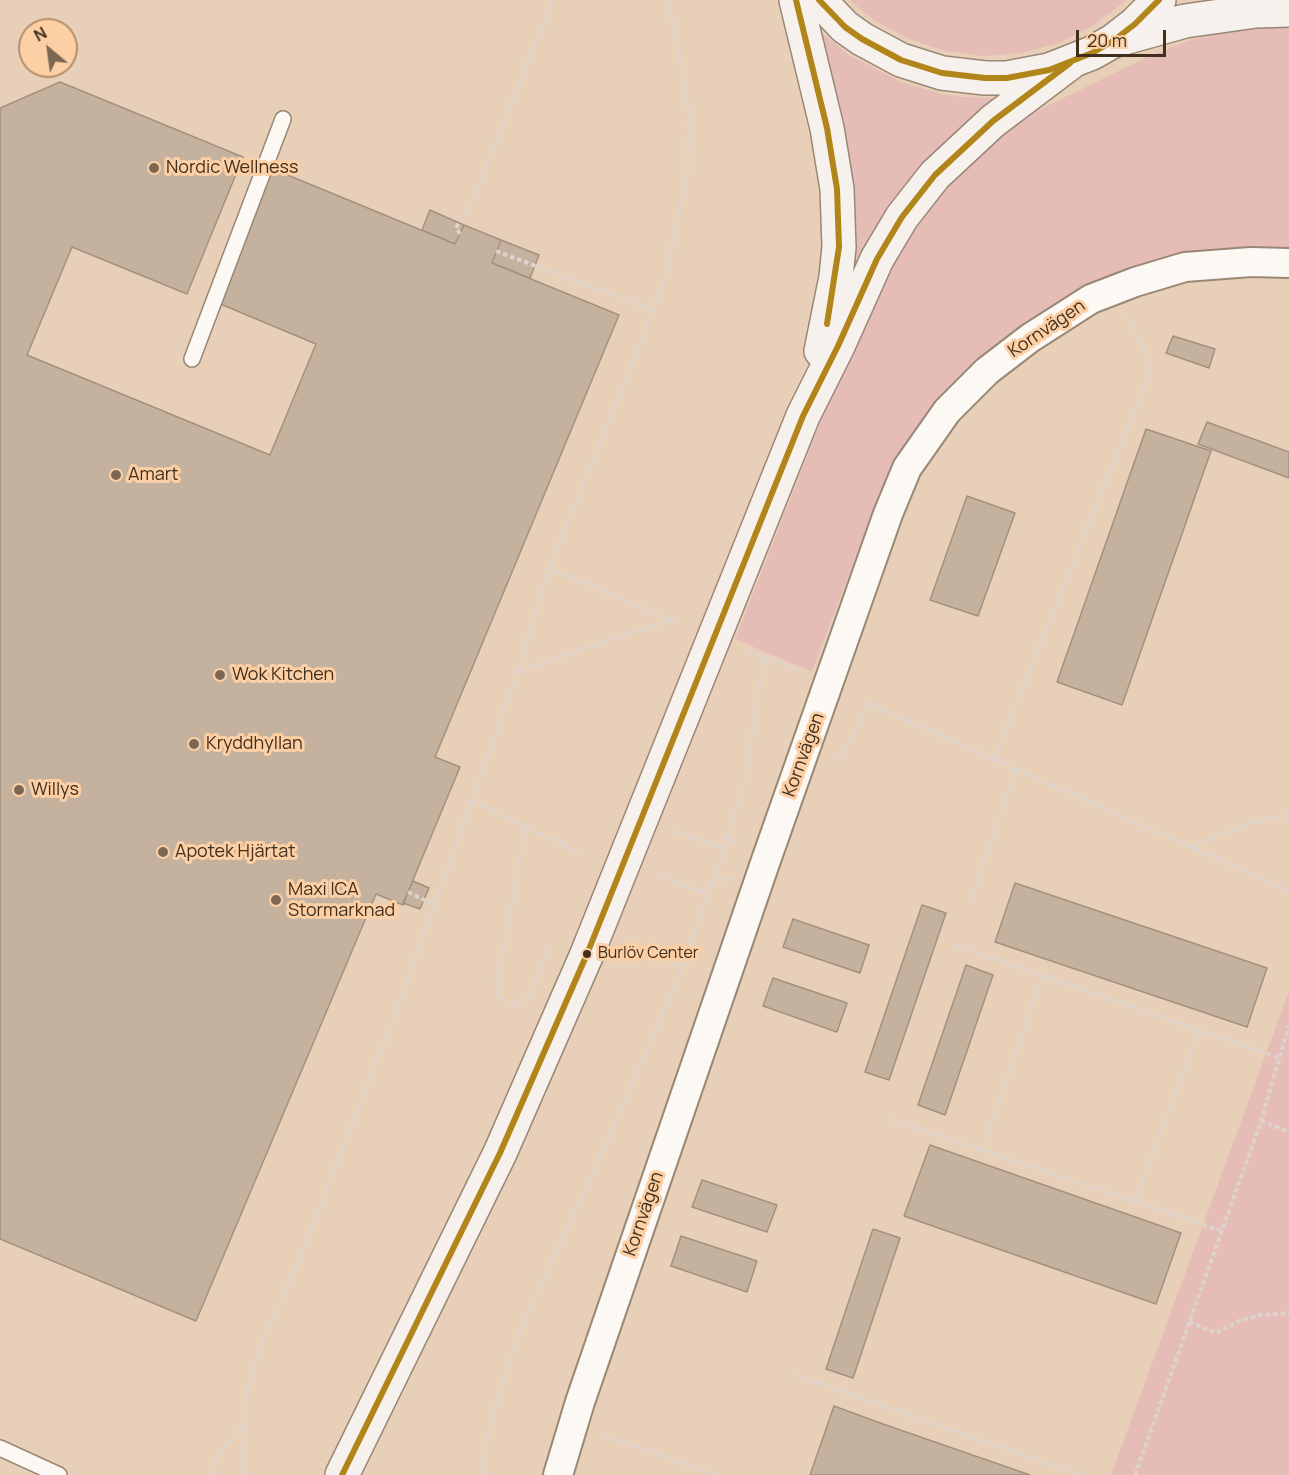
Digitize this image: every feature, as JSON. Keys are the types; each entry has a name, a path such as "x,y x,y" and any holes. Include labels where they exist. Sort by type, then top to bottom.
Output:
{"main road":[{"path":"796,0 833,159 839,217 836,277 824,341 803,416"},
{"path":"819,0 845,27 881,51 901,60 963,77 1007,78 1049,70 1070,63 1113,41 1135,24 1159,0"},
{"path":"1113,41 1185,21 1256,11 1289,10"},
{"path":"342,1475 500,1153 587,954 803,416 838,346 877,259 917,196 935,175 972,139 1070,63"}],"street":[{"name":"Kornvägen","path":"558,1475 587,1380 765,863 888,514 907,468 947,411 987,371 1030,338 1091,299 1135,282 1185,267 1251,262 1289,263"}],"lane":[{"path":"192,359 283,119"},
{"path":"0,1448 59,1475"}],"path":[{"path":"460,234 456,228 473,199 553,0"},
{"path":"241,1475 246,1397 260,1347 301,1255 435,905 518,672 549,568 639,348 667,270 688,169 689,115 678,46 667,0"},
{"path":"496,251 653,310"},
{"path":"994,759 1149,375 1144,348 1113,291"},
{"path":"549,568 681,624"},
{"path":"518,672 628,633 673,620"},
{"path":"742,648 801,672"},
{"path":"481,1475 488,1434 506,1371 525,1319 593,1173 676,984 724,849 745,780 764,657"},
{"path":"850,743 867,702 1289,891"},
{"path":"971,900 1016,769"},
{"path":"472,801 581,853"},
{"path":"1190,847 1249,823 1289,815"},
{"path":"525,826 505,942 496,980 498,993 506,1004 515,1005 529,996 550,945"},
{"path":"674,831 724,849"},
{"path":"727,838 739,842"},
{"path":"657,875 708,894"},
{"path":"408,892 435,905"},
{"path":"955,945 1279,1058"},
{"path":"982,1150 1043,975"},
{"path":"1135,1475 1262,1121 1289,1025"},
{"path":"1134,1201 1199,1030"},
{"path":"890,1119 1222,1231"},
{"path":"1262,1121 1289,1132"},
{"path":"1189,1322 1216,1334 1239,1321 1260,1315 1289,1313"},
{"path":"795,1375 1080,1475"},
{"path":"210,1475 218,1455 245,1422"},
{"path":"573,1425 718,1475"}],"shaded area":[{"path":"849,0 1127,0 1093,26 1059,43 1022,53 983,56 945,51 909,39 875,21"},
{"path":"810,23 849,55 901,82 942,94 1001,98 849,298"},
{"path":"1289,27 1289,247 1217,252 1078,293 904,448 875,506 812,672 735,639 867,304 896,245 980,147 1031,114 1143,59 1184,42 1225,31"},
{"path":"1289,991 1289,1475 1111,1475"}],"building":[{"path":"60,82 243,157 187,294 72,247 27,355 270,455 316,344 218,303 273,169 455,244 464,225 501,240 492,263 619,315 435,757 460,767 403,905 376,894 196,1321 0,1239 0,108"},
{"path":"430,210 464,225 455,244 422,230"},
{"path":"501,240 539,255 530,278 492,263"},
{"path":"1173,336 1215,349 1209,368 1166,353"},
{"path":"1207,422 1289,452 1289,478 1198,444"},
{"path":"1146,429 1211,451 1122,705 1057,682"},
{"path":"967,496 1015,513 978,616 930,600"},
{"path":"413,881 429,888 420,909 403,903"},
{"path":"1015,883 1267,968 1247,1027 995,942"},
{"path":"922,905 946,913 889,1080 865,1072"},
{"path":"793,919 869,945 860,973 783,947"},
{"path":"966,965 993,975 945,1115 918,1105"},
{"path":"773,978 847,1003 837,1032 763,1006"},
{"path":"930,1145 1181,1233 1156,1304 904,1216"},
{"path":"702,1180 777,1205 767,1232 692,1207"},
{"path":"873,1229 900,1238 853,1378 826,1369"},
{"path":"681,1236 757,1261 747,1292 671,1266"},
{"path":"834,1406 883,1424 1030,1475 810,1475"}],"transit line":[{"path":"796,0 827,128 837,189 839,247 827,324"},
{"path":"819,0 845,27 901,60 942,73 985,78 1007,78 1049,70 1092,53 1135,24 1159,0"},
{"path":"342,1475 500,1153 587,954 803,416 838,346 877,259 902,217 935,175 993,121 1070,63"}],"place":[{"name":"Nordic Wellness","path":"154,168"},
{"name":"Amart","path":"116,475"},
{"name":"Wok Kitchen","path":"220,675"},
{"name":"Kryddhyllan","path":"194,744"},
{"name":"Willys","path":"19,790"},
{"name":"Apotek Hjärtat","path":"163,852"},
{"name":"Maxi ICA Stormarknad","path":"276,900"},
{"name":"Burlöv Center","path":"587,954"}]}
